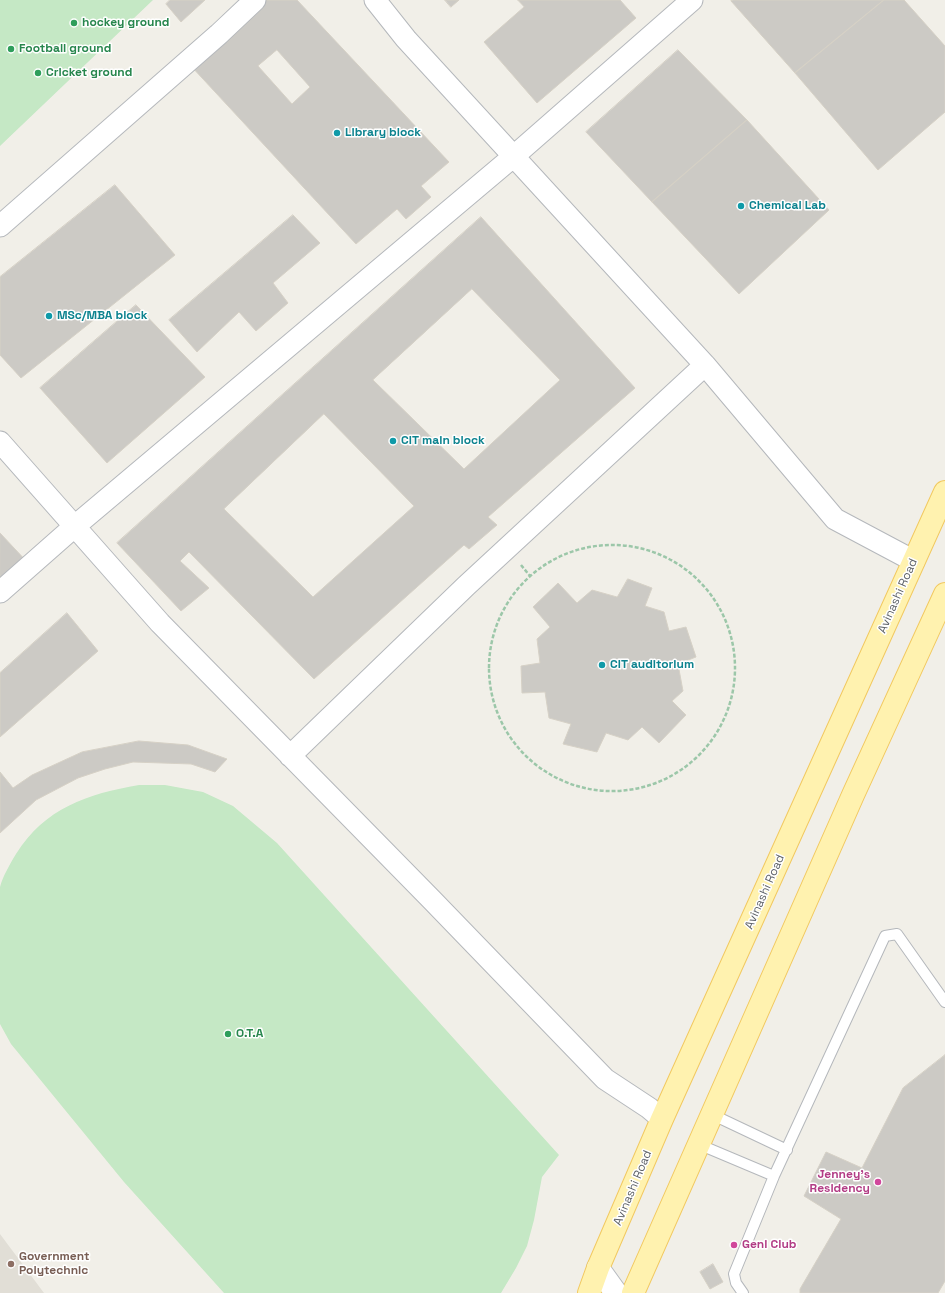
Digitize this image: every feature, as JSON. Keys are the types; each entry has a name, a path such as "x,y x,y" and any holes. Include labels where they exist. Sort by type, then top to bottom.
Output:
{"main road":[{"name":"Avinashi Road","path":"589,1293 598,1268 662,1119 945,492"},
{"path":"633,1293 853,795 945,594"}],"street":[{"path":"0,226 219,34 255,0"},
{"path":"375,0 406,39 705,365 835,519 914,561"},
{"path":"0,592 514,156 679,4"},
{"path":"290,756 466,586 705,365"},
{"path":"0,442 76,526 160,623 605,1079 649,1108 662,1119"},
{"path":"598,1268 616,1293"}],"lane":[{"path":"743,1293 736,1283 734,1274 774,1176 885,936 897,934 945,1002"},
{"path":"711,1114 787,1150"},
{"path":"698,1144 774,1176"}],"path":[{"path":"603,544 645,548 684,566 714,596 732,635 736,677 725,718 700,754 669,777 631,790 592,790 555,778 523,755 500,723 489,686 489,647 502,610 526,578 562,554 603,544"}],"shaded area":[{"name":"Government Polytechnic","path":"0,1234 44,1293 0,1293"}],"green space":[{"name":"Cricket ground","path":"0,0 153,0 0,146"},
{"name":"O.T.A","path":"139,785 165,785 203,792 233,806 277,843 559,1155 542,1177 534,1220 527,1246 501,1293 224,1293 124,1182 11,1044 0,1024 0,887 7,870 27,838 54,814 85,799 102,793"}],"building":[{"path":"170,0 205,0 181,22 166,4"},
{"name":"Library block","path":"262,0 297,0 449,162 421,186 431,197 406,219 397,209 356,244 190,65","holes":["277,50 310,87 292,104 258,66"]},
{"path":"445,0 459,0 451,7"},
{"path":"518,0 620,0 636,18 537,103 484,42 524,7"},
{"path":"884,0 795,73 731,1"},
{"path":"884,0 904,0 945,46 945,112 878,170 795,73"},
{"path":"678,50 747,120 652,202 586,132"},
{"name":"Chemical Lab","path":"747,120 829,210 739,294 652,202"},
{"name":"MSc/MBA block","path":"115,185 175,255 21,378 0,355 0,277"},
{"path":"293,215 320,243 273,283 288,303 256,331 239,312 197,352 169,320"},
{"name":"CIT main block","path":"481,217 635,388 488,517 497,525 469,549 464,545 314,679 189,552 180,561 209,588 181,611 117,543","holes":["472,289 560,380 464,469 373,380","324,414 414,506 313,597 224,509"]},
{"path":"136,305 205,377 107,463 40,388"},
{"path":"0,533 29,564 0,587"},
{"name":"CIT auditorium","path":"628,579 652,588 645,606 664,612 669,631 686,627 696,657 678,664 683,691 672,701 686,715 659,743 642,727 628,740 606,733 597,752 563,744 571,724 549,718 545,692 522,693 521,666 540,663 537,639 550,627 533,607 558,583 577,603 592,590 617,597"},
{"path":"67,613 98,651 0,737 0,673"},
{"path":"139,741 188,745 227,759 215,772 191,764 133,762 105,769 78,778 36,800 0,833 0,772 13,788 32,775 82,752"},
{"name":"Jenney's Residency","path":"945,1055 945,1281 938,1293 800,1293 800,1289 841,1219 804,1196 826,1152 862,1168 903,1088"},
{"path":"713,1264 723,1282 710,1289 700,1272"}],"place":[{"name":"hockey ground","path":"74,23"},
{"name":"Football ground","path":"11,49"},
{"name":"Cricket ground","path":"38,73"},
{"name":"Library block","path":"337,133"},
{"name":"Chemical Lab","path":"741,206"},
{"name":"MSc/MBA block","path":"49,316"},
{"name":"CIT main block","path":"393,441"},
{"name":"CIT auditorium","path":"602,665"},
{"name":"O.T.A","path":"228,1034"},
{"name":"Jenney's Residency","path":"878,1182"},
{"name":"Geni Club","path":"734,1245"},
{"name":"Government Polytechnic","path":"11,1264"}]}
